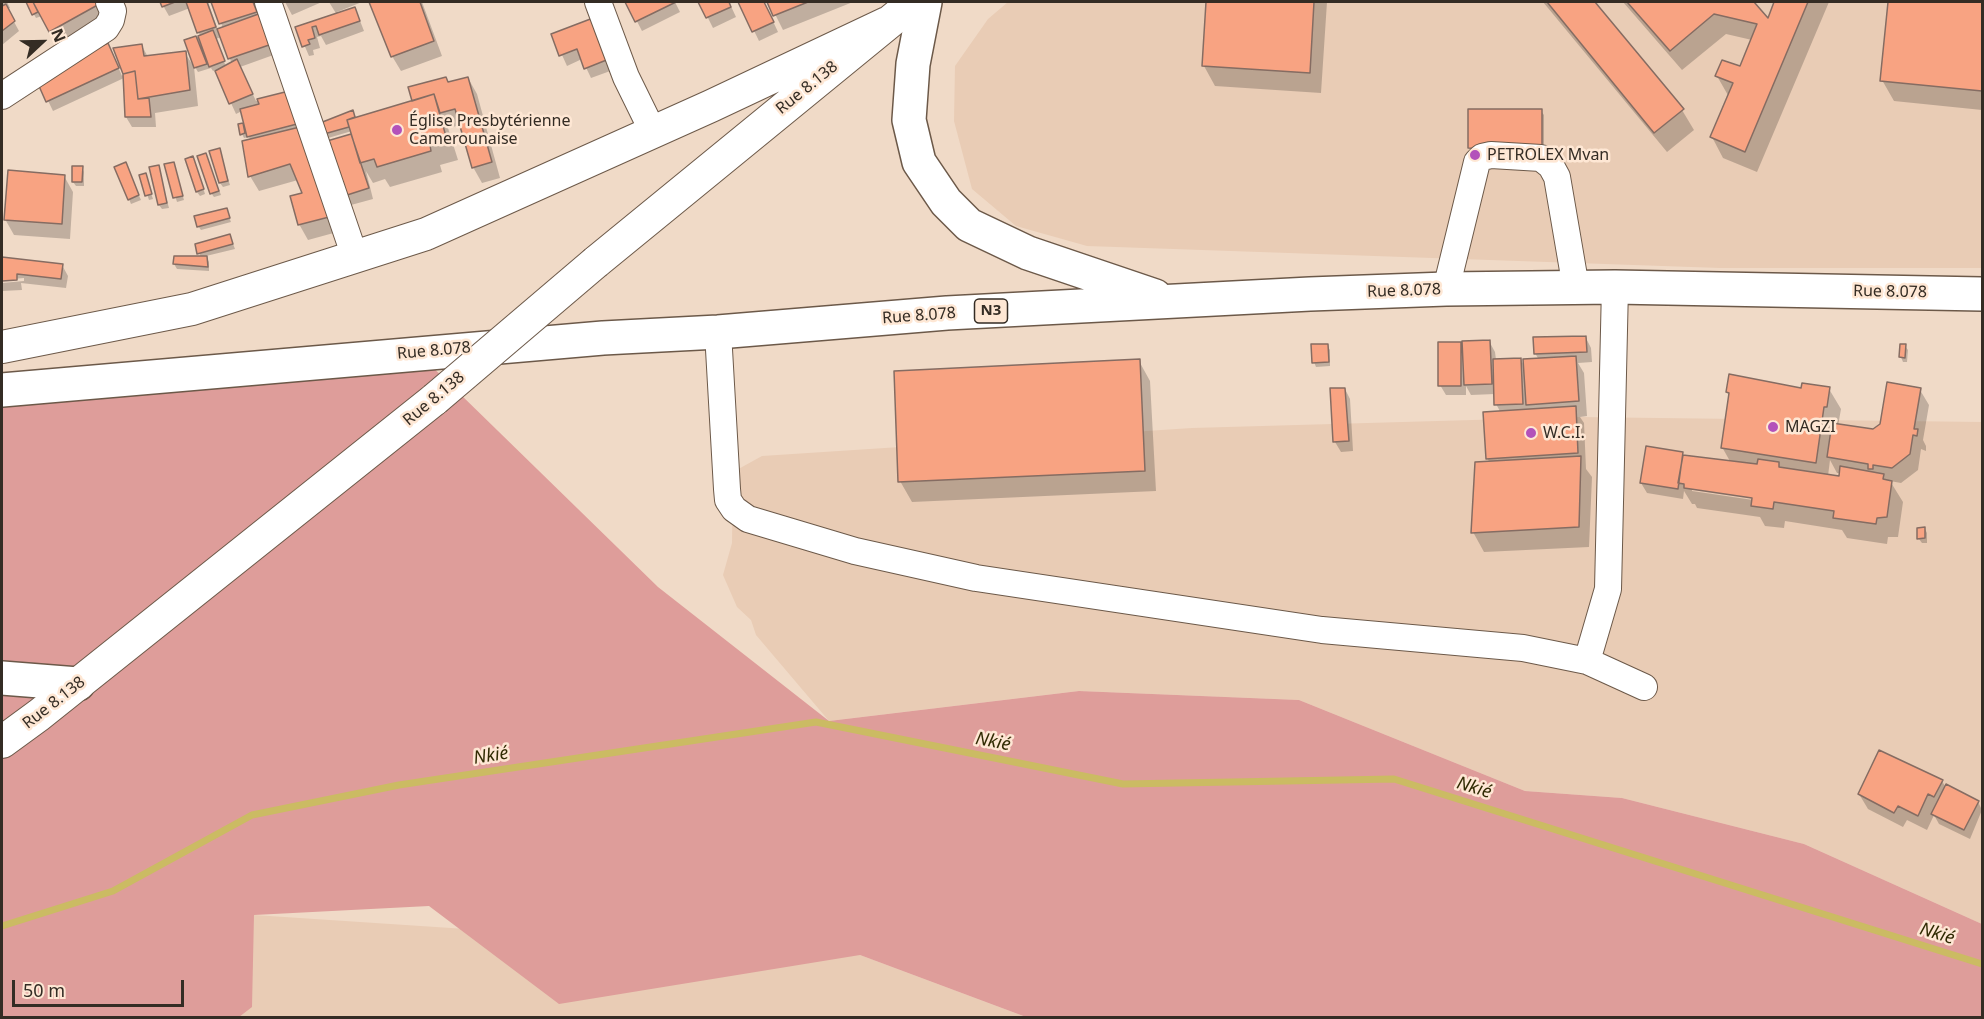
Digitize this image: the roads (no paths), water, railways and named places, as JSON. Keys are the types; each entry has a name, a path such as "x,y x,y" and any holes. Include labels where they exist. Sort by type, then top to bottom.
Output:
{"highway":[{"path":"925,2 913,64 909,120 919,162 946,202 969,225 1028,253 1170,301"},
{"name":"Rue 8.078","path":"2,390 603,338 718,332 947,313 1170,301 1446,289 1615,287 1983,294"},
{"path":"2,678 78,684"}],"main road":[{"name":"Rue 8.138","path":"2,742 435,399 596,262 914,2"},
{"path":"2,347 192,309 426,234 887,23"}],"street":[{"path":"2,96 106,28 111,21 113,11 109,2"},
{"path":"268,2 355,257"},
{"path":"598,2 626,78 653,132"},
{"path":"1446,289 1477,162 1482,157 1491,155 1541,158 1551,166 1557,177 1576,288"},
{"path":"1587,661 1608,589 1615,287"},
{"path":"718,332 726,489 728,500 734,509 748,519 855,551 976,578 1322,630 1523,648 1587,661 1644,687"}],"waterway":[{"name":"Nkié","path":"2,926 113,891 252,815 399,785 816,722 1123,784 1394,779 1982,964"}],"place":[{"name":"Église Presbytérienne Camerounaise","path":"397,130"},
{"name":"PETROLEX Mvan","path":"1475,155"},
{"name":"MAGZI","path":"1773,427"},
{"name":"W.C.I.","path":"1531,433"}]}
